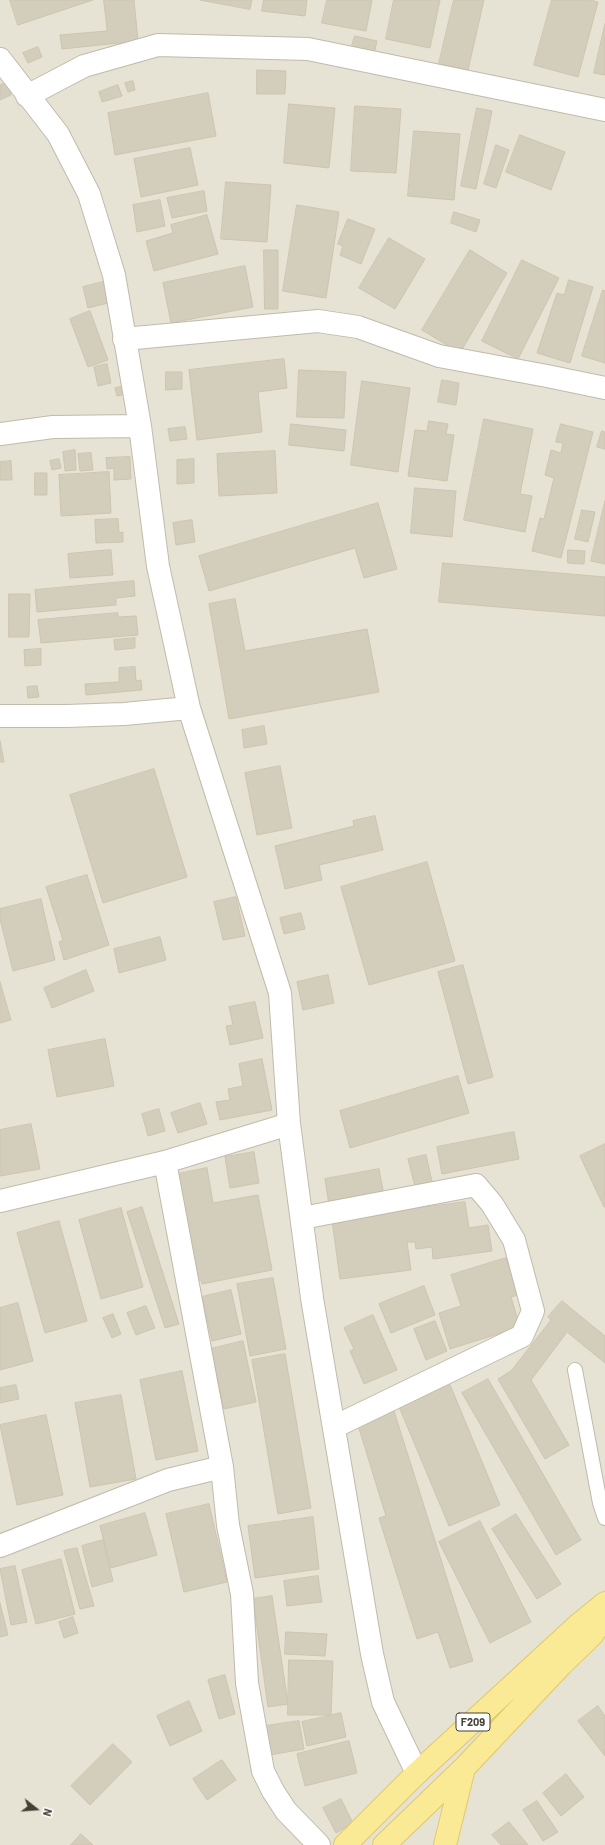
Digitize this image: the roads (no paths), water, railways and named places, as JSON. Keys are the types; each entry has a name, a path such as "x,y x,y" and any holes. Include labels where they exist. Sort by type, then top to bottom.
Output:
{"main road":[{"name":"F209","path":"345,1845 417,1773 578,1625 605,1603"},
{"name":"F209","path":"384,1845 464,1768 561,1665 592,1635 605,1617"},
{"path":"445,1845 464,1768"}],"street":[{"path":"27,96 84,66 158,45 308,49 605,110"},
{"path":"0,59 27,96 58,134 89,194 114,275 140,426 158,566 189,708 280,993 288,1124 312,1298 372,1654 383,1702 417,1773"},
{"path":"124,339 318,321 358,327 439,356 605,388"},
{"path":"0,434 53,427 140,426"},
{"path":"0,716 124,714 189,708"},
{"path":"0,1201 165,1162 288,1124"},
{"path":"165,1162 222,1467 228,1525 242,1594 247,1683 263,1770 273,1791 286,1811 319,1845"},
{"path":"302,1218 476,1185 492,1204 514,1240 533,1311 522,1336 334,1426"},
{"path":"0,1546 168,1480 222,1467"}],"lane":[{"path":"575,1370 600,1503 605,1518"}]}
